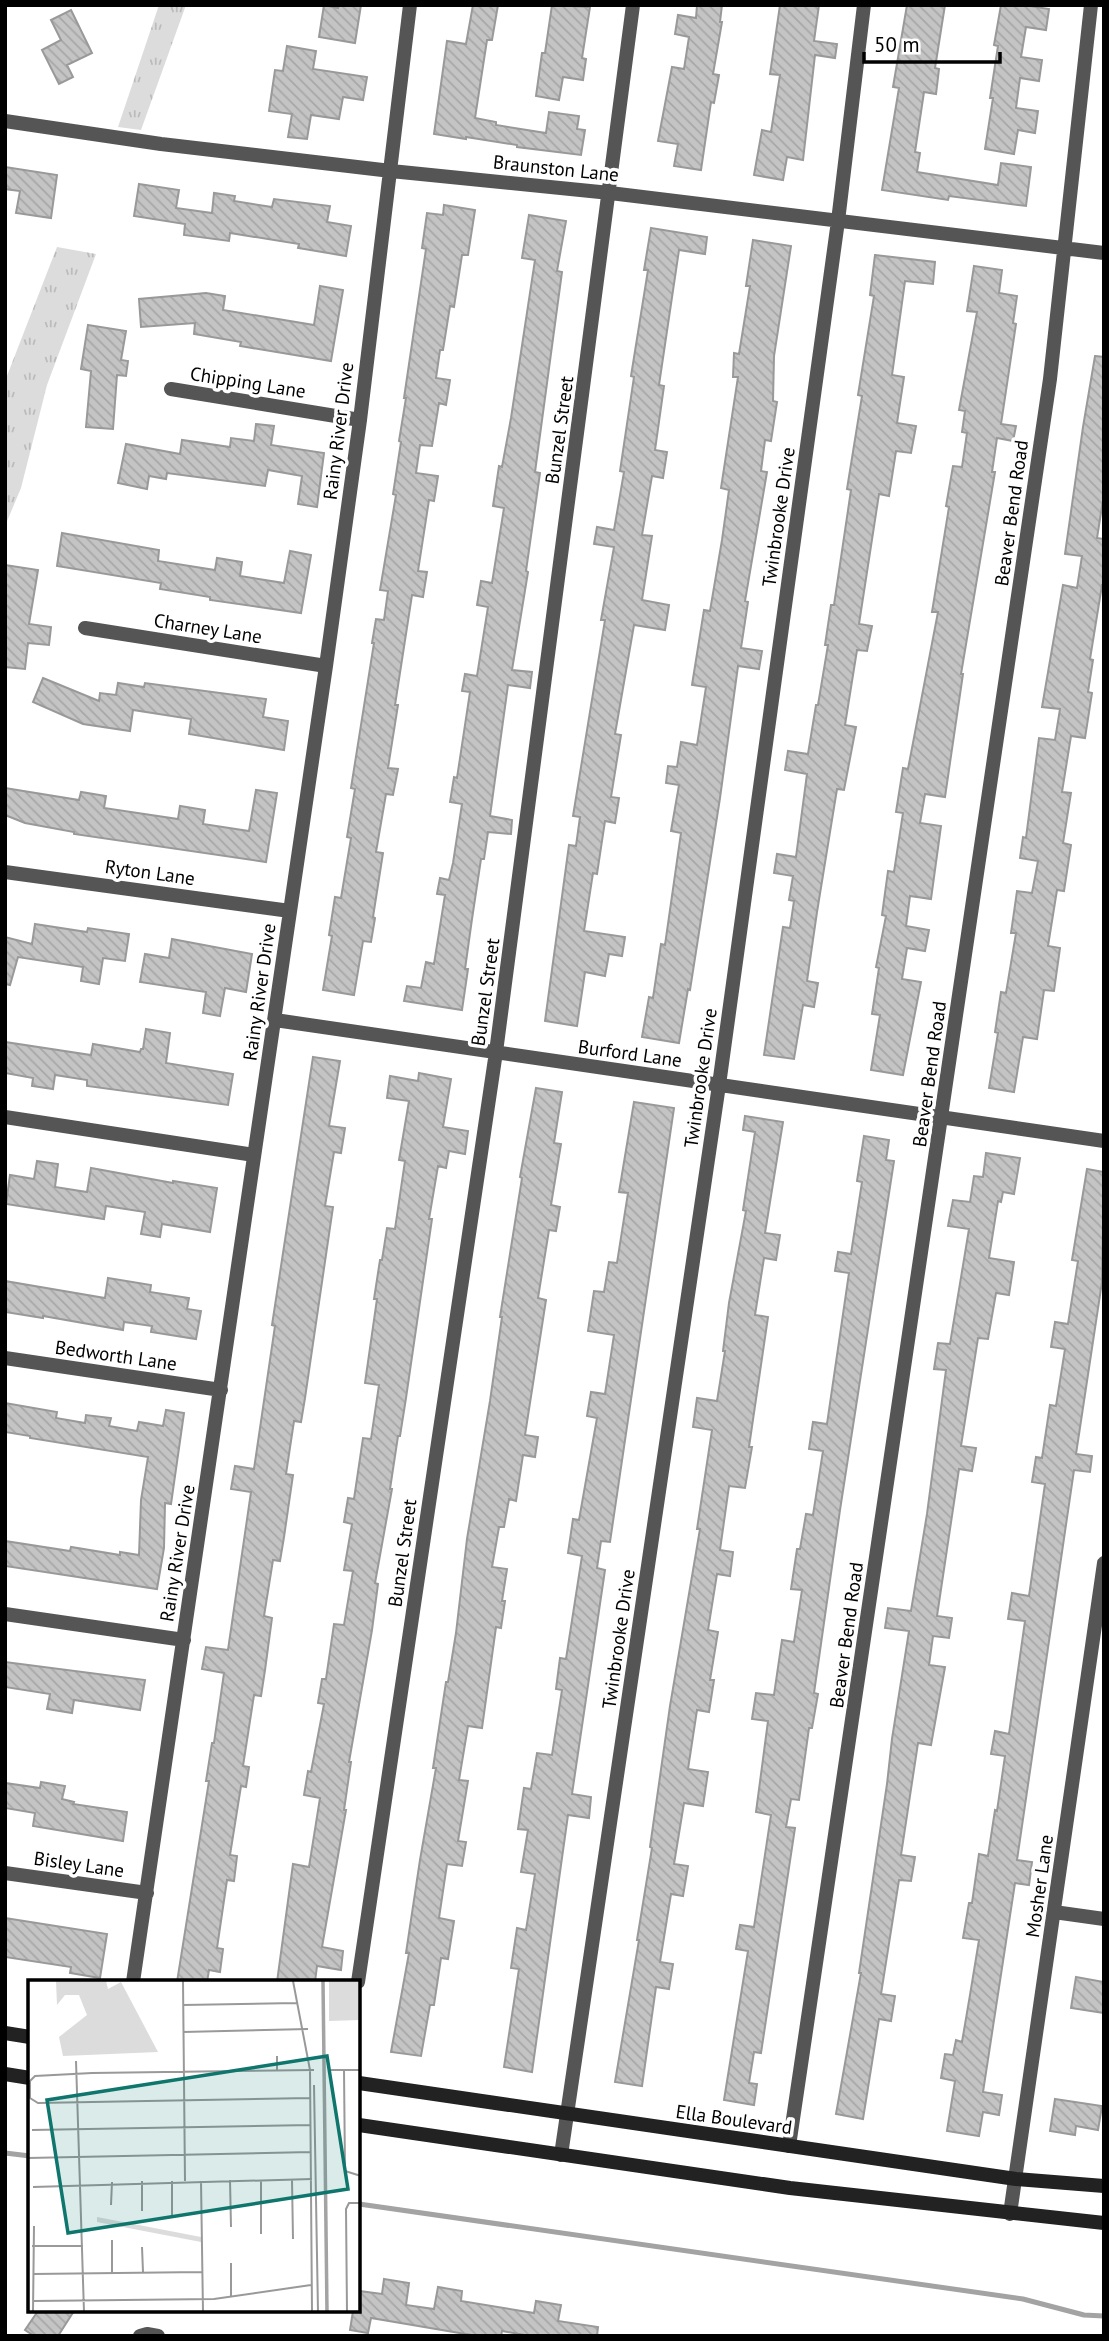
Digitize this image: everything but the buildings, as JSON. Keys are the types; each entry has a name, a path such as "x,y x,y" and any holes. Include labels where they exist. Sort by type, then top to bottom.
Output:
{"main road":[{"path":"5,2033 28,2037"},
{"path":"5,2074 28,2078"},
{"name":"Ella Boulevard","path":"360,2083 1016,2179 1104,2186"},
{"path":"360,2125 790,2188 1104,2223"}],"street":[{"name":"Rainy River Drive","path":"134,1980 326,666 410,5"},
{"name":"Bunzel Street","path":"358,1980 496,1052 633,5"},
{"name":"Twinbrooke Drive","path":"561,2155 719,1085 838,221 864,5"},
{"name":"Beaver Bend Road","path":"789,2146 1048,393 1091,5"},
{"name":"Braunston Lane","path":"5,121 161,144 610,193 1104,253"},
{"name":"Chipping Lane","path":"171,389 359,420"},
{"name":"Charney Lane","path":"85,628 326,666"},
{"name":"Ryton Lane","path":"5,872 290,911"},
{"name":"Burford Lane","path":"275,1020 1104,1141"},
{"path":"5,1117 254,1155"},
{"name":"Bedworth Lane","path":"5,1358 221,1390"},
{"name":"Mosher Lane","path":"1010,2214 1054,1912 1097,1652 1104,1563"},
{"path":"5,1614 184,1640"},
{"name":"Bisley Lane","path":"5,1873 147,1893"},
{"path":"1054,1912 1104,1919"},
{"path":"140,2336 158,2336"}],"green space":[{"path":"159,5 186,5 141,130 118,127"},
{"path":"57,247 96,254 47,385 21,488 5,526 5,381"}],"waterway":[{"path":"5,2153 28,2156"},
{"path":"360,2204 1023,2299 1084,2315 1104,2316"}]}
